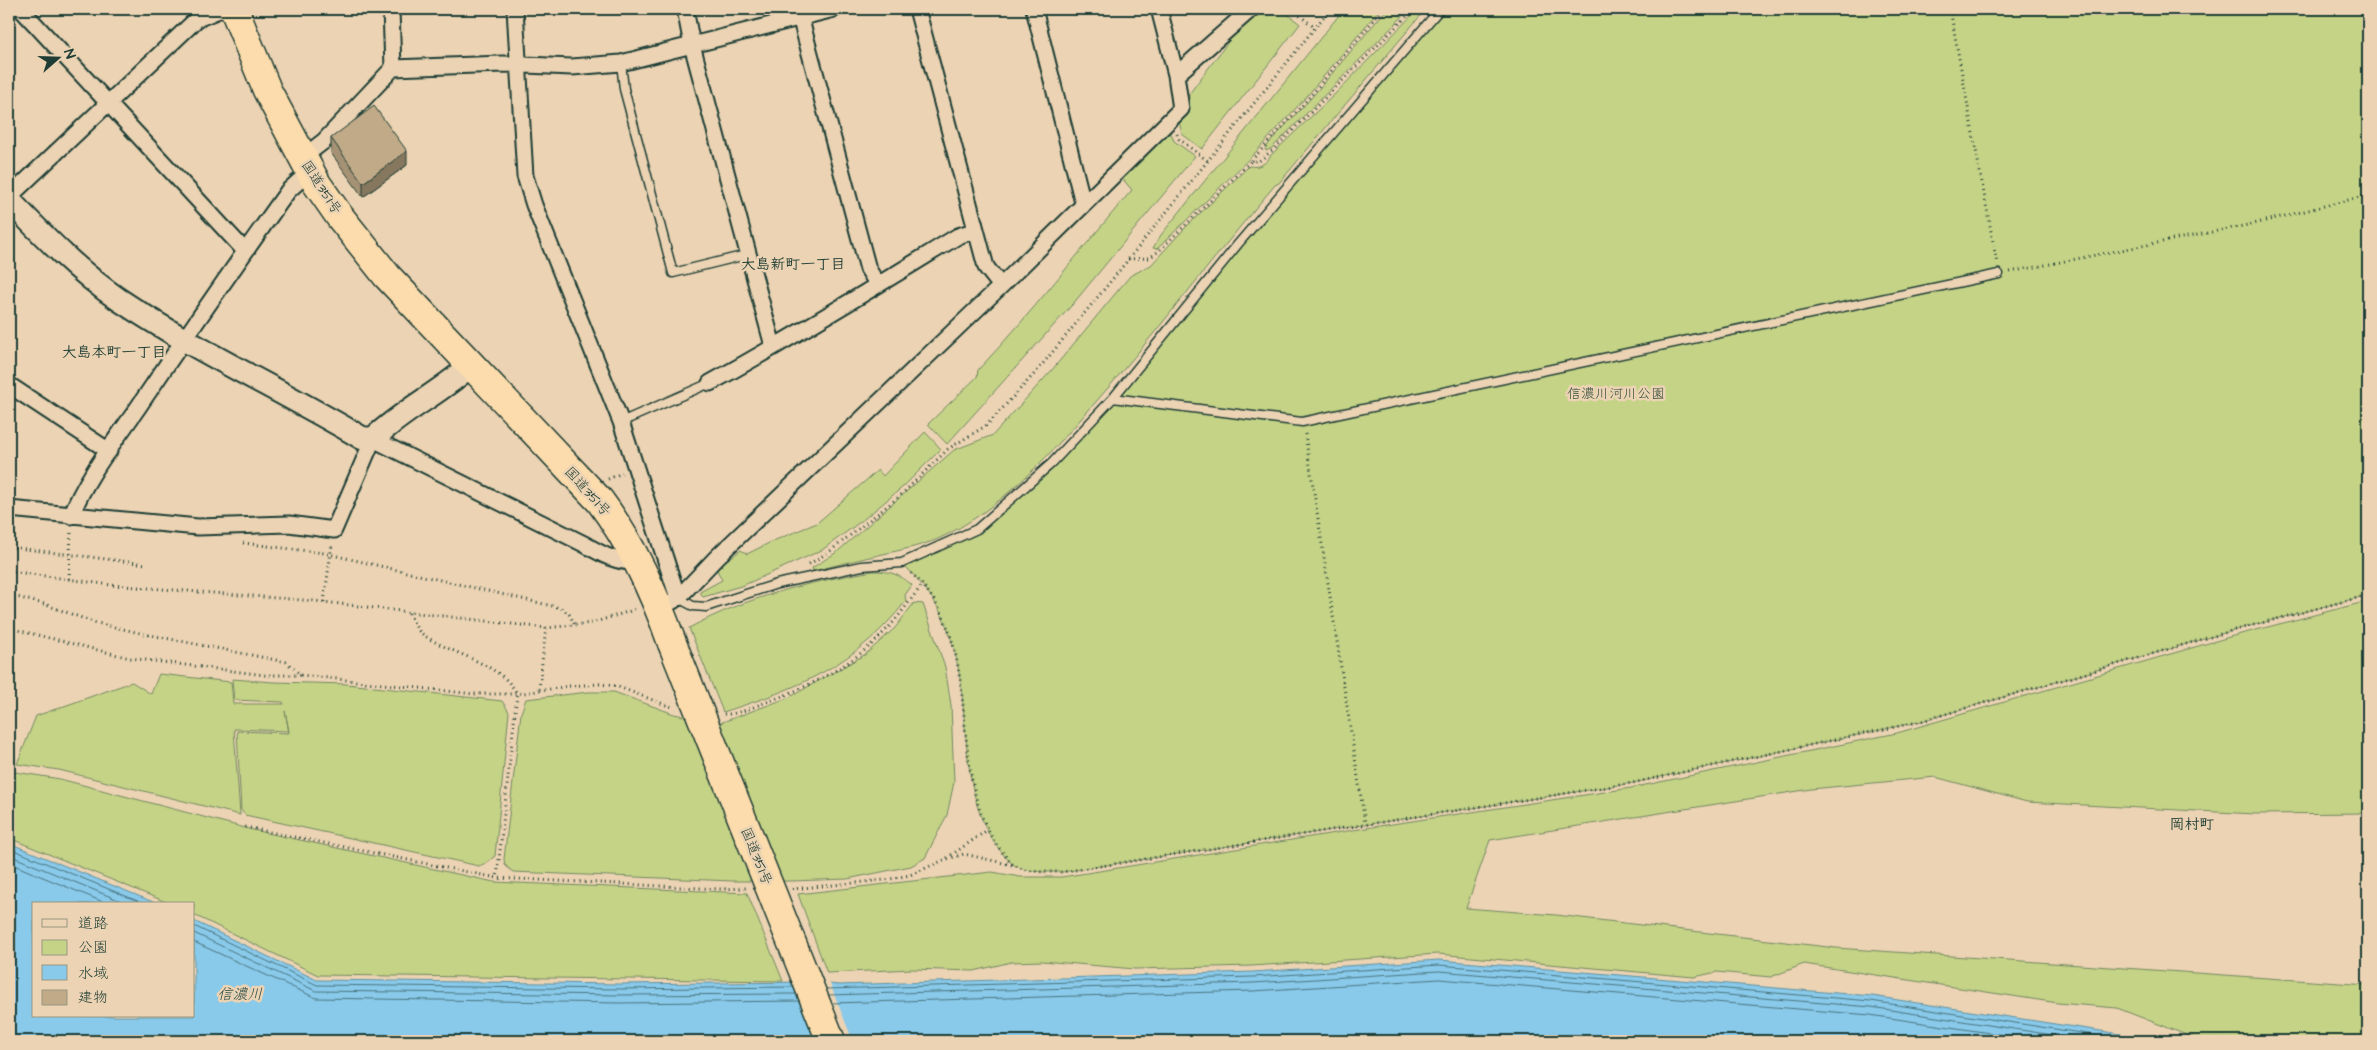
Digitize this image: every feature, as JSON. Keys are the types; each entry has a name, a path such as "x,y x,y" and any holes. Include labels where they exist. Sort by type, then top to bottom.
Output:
{"highway":[{"name":"国道351号","path":"234,9 267,90 306,164 340,216 387,276 600,501 620,529 660,604 672,643 831,1041"}],"street":[{"path":"20,9 245,251"},
{"path":"221,9 197,19 9,198 87,275 117,298 184,340 362,438 373,439 584,544 606,557 623,563 639,562"},
{"path":"391,9 393,68"},
{"path":"515,9 526,176 534,205 621,422 660,604 717,557 1001,286 1181,110 1176,75 1159,9"},
{"path":"685,9 692,46 746,256 772,346"},
{"path":"72,519 76,504 109,451 306,164 324,141 393,68 503,64 572,68 621,63 692,46 799,13 834,9"},
{"path":"917,9 986,267 1001,286"},
{"path":"1034,9 1084,203"},
{"path":"1176,75 1251,9"},
{"path":"799,13 868,269 878,285"},
{"path":"710,383 772,346 817,323 958,236 976,230"},
{"path":"9,509 72,519 198,527 289,524 334,530 373,439 388,424 453,380 470,365"},
{"path":"9,385 109,451"}],"lane":[{"path":"660,604 706,608 776,584 862,566 902,564 977,529 1052,463 1113,398 1238,244 1440,9"},
{"path":"621,63 624,89 673,273 746,256"},
{"path":"1113,398 1302,422 1999,274"},
{"path":"621,422 710,383"}],"path":[{"path":"1292,9 1314,27"},
{"path":"806,565 829,552 900,496 948,449 987,425 1043,364 1330,9"},
{"path":"1127,259 1149,258 1159,251 1251,161 1307,100 1383,9"},
{"path":"1251,161 1258,161 1274,149 1414,9"},
{"path":"1950,9 1999,274 2253,224 2368,196"},
{"path":"1171,120 1179,139 1208,161"},
{"path":"1302,422 1307,440 1365,823"},
{"path":"608,479 623,472"},
{"path":"69,579 72,519"},
{"path":"324,602 332,541"},
{"path":"236,542 331,554 561,608 569,614 576,626"},
{"path":"9,547 146,564"},
{"path":"902,564 923,584 938,606 953,643 962,687 976,804 986,831 1013,865"},
{"path":"9,571 165,590 324,602 546,628 576,626 660,604"},
{"path":"719,714 728,715 784,696 842,666 862,653 881,636 923,584"},
{"path":"9,595 44,604 93,622 286,662 301,675"},
{"path":"790,889 885,880 910,875 944,860 964,854 1036,872 1062,872 1365,823 1632,783 1918,722 2231,631 2368,595"},
{"path":"408,613 420,632 496,672 513,685 517,694 497,878"},
{"path":"9,628 130,658 265,675 301,675 474,694 517,694 540,689 580,685 616,686 680,710"},
{"path":"540,689 546,628"},
{"path":"245,826 497,878 721,889 755,888"},
{"path":"944,860 986,831"}],"green space":[{"path":"1253,9 1281,9 1300,24 1202,149 1182,134 1179,122 1188,110 1189,94"},
{"path":"1344,9 1380,9 1307,96 1254,154 1157,249 1153,248 1161,235"},
{"path":"1387,9 1410,9 1272,148 1266,151 1265,149 1270,142 1311,98"},
{"path":"1418,9 1426,9 1279,183 1275,185 1251,213 1111,384 1054,449 1019,483 981,514 960,528 938,539 911,548 813,571 812,568 837,552 954,450 993,435 1052,370 1130,276 1151,265 1185,228 1249,166 1259,166 1267,161"},
{"name":"信濃川河川公園","path":"1440,9 2368,9 2368,595 2231,631 1918,722 1633,783 1062,872 1031,871 1019,868 1003,854 988,832 978,807 967,753 958,668 948,630 933,599 902,563 977,529 1052,463 1113,398"},
{"path":"1169,128 1174,141 1195,156 1072,305 947,444 928,424 977,377 978,370 1037,304 1132,190 1121,177"},
{"path":"925,432 941,449 904,486 864,519 822,550 744,585 703,597 700,592 722,580 716,568 741,550 747,554 817,523 878,470 883,476"},
{"path":"873,571 894,574 912,585 905,595 906,601 867,642 824,672 777,694 723,712 689,628 755,599 825,580"},
{"path":"2368,601 2368,813 2255,814 2027,802 1935,777 1811,789 1490,840 1466,908 1556,915 1836,948 2368,985 2368,1041 2197,1039 2117,1008 2058,1003 1804,964 1771,977 1717,972 1694,977 1438,954 1251,966 1135,969 1042,961 1011,962 974,971 912,969 827,973 798,894 992,872 1020,877 1062,877 1631,788 1897,733 2233,636"},
{"path":"914,603 923,604 945,667 951,705 954,782 947,815 925,858 911,866 847,879 791,881 733,881 513,872 505,865 504,859 521,713 526,699 589,692 614,692 674,714 720,723 790,697 866,654 895,628"},
{"path":"159,674 231,682 233,704 284,704 283,702 234,700 232,679 347,684 502,701 509,712 495,856 479,866 245,815 241,810 237,731 289,733 289,731 234,729 240,815 59,770 17,764 36,716 132,682 151,694"},
{"path":"9,771 60,779 249,829 494,882 747,893 783,981 318,975 195,915 195,902 166,902 9,838"}],"water":[{"name":"信濃川","path":"9,843 153,902 32,902 32,1018 195,1018 195,921 317,980 619,984 810,982 839,985 1253,972 1439,960 1872,996 2166,1041 9,1041"}],"pier":[{"path":"811,980 829,981 853,1041 817,1041"}],"building":[{"path":"374,106 407,151 363,183 331,138"}],"district":[{"name":"大島新町一丁目","path":"793,264"},
{"name":"大島本町一丁目","path":"114,352"},
{"name":"岡村町","path":"2192,824"}]}
